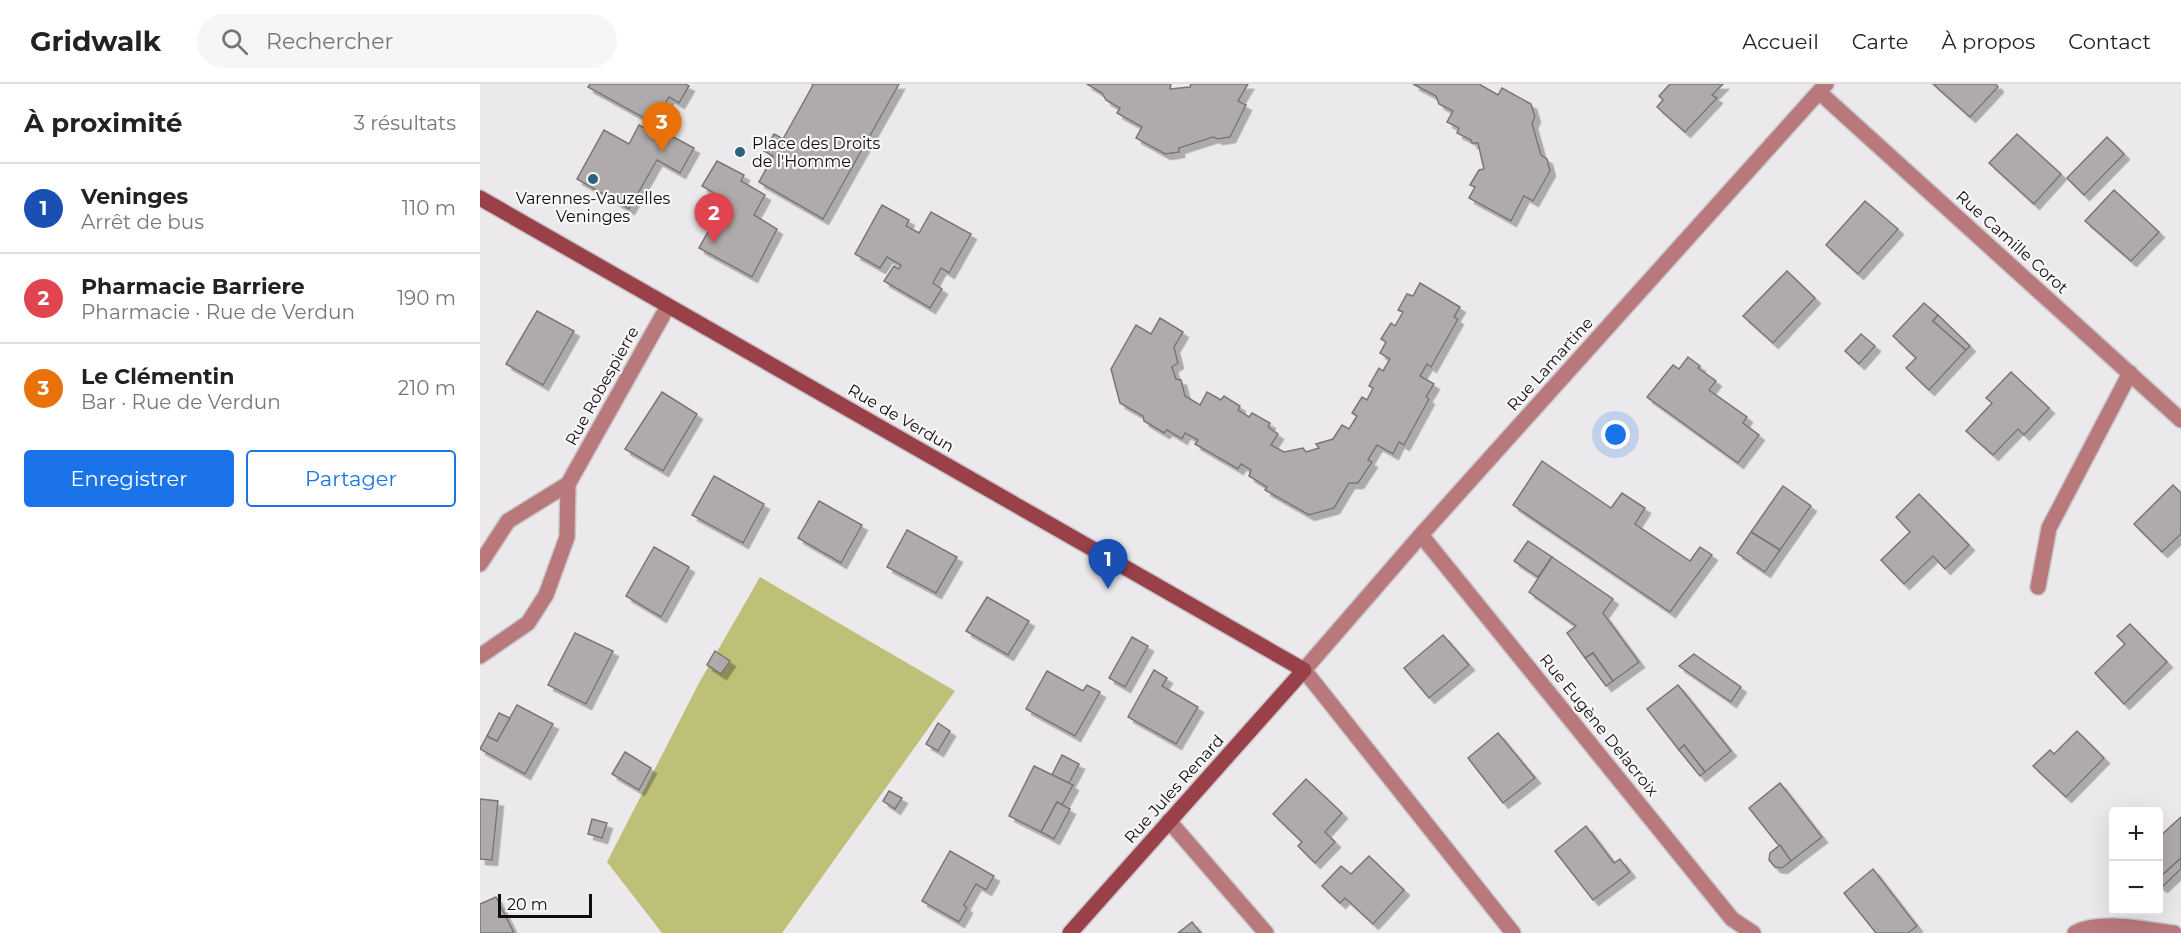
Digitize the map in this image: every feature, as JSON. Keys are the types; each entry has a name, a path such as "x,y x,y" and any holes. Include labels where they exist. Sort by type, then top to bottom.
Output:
{"street":[{"name":"Rue Camille Corot","path":"1822,88 2181,420"},
{"name":"Rue Lamartine","path":"1304,670 1421,535 1822,88"},
{"name":"Rue de Verdun","path":"480,198 1304,670"},
{"name":"Rue Robespierre","path":"480,656 528,623 546,595 567,537 568,484 668,306"},
{"path":"2038,587 2049,528 2130,373"},
{"name":"Rue Robespierre","path":"480,564 508,521 568,484"},
{"name":"Rue Eugène Delacroix","path":"1421,535 1732,919 1753,933"},
{"path":"1304,670 1513,933"},
{"name":"Rue Jules Renard","path":"1070,933 1304,670"},
{"path":"1169,821 1266,933"},
{"path":"2075,933 2109,926 2174,933"}],"green space":[{"path":"760,577 955,691 782,933 662,933 607,862 699,683"}],"building":[{"path":"590,84 685,84 689,86 679,103 669,97 653,123 588,87"},
{"path":"812,84 899,84 823,219 759,182 773,156 764,151 774,134 783,139"},
{"path":"1087,84 1171,84 1170,89 1190,87 1191,84 1248,84 1238,101 1246,105 1230,137 1218,139 1213,137 1179,148 1179,152 1165,154 1136,138 1142,127 1117,113 1120,108"},
{"path":"1413,84 1479,84 1498,95 1502,88 1531,104 1535,117 1532,123 1541,155 1547,159 1550,171 1533,201 1524,196 1511,221 1469,198 1475,187 1470,185 1479,170 1484,169 1478,143 1472,143 1471,140 1457,133 1459,128 1447,122 1453,111 1439,104 1436,96"},
{"path":"1670,84 1723,84 1712,95 1717,98 1685,132 1657,107 1663,100 1659,96"},
{"path":"1933,84 1996,84 1998,87 1970,117"},
{"path":"639,125 665,139 668,134 694,148 680,173 657,160 629,209 577,179 604,130 629,144"},
{"path":"2017,134 2061,174 2034,204 1989,163"},
{"path":"2107,137 2124,154 2084,195 2067,178"},
{"path":"717,161 744,175 741,181 765,195 754,215 777,229 752,277 699,248 726,200 702,186"},
{"path":"2114,190 2159,232 2131,261 2085,221"},
{"path":"1865,201 1898,229 1858,274 1826,245"},
{"path":"882,205 909,220 906,226 919,233 931,212 971,234 949,273 941,268 933,283 942,289 930,308 884,281 894,266 899,269 901,265 887,257 880,268 855,254"},
{"path":"1787,271 1815,298 1773,343 1743,316"},
{"path":"1420,283 1460,307 1454,317 1458,319 1431,367 1427,364 1420,376 1434,384 1426,397 1429,399 1404,445 1399,442 1393,454 1377,445 1368,460 1372,462 1358,483 1349,483 1334,508 1309,515 1265,490 1267,487 1249,476 1251,470 1241,464 1238,469 1195,444 1198,440 1185,433 1182,439 1167,430 1164,433 1144,421 1143,416 1120,403 1111,369 1136,325 1151,334 1160,318 1183,332 1174,347 1178,363 1172,367 1176,379 1181,380 1185,396 1200,405 1207,392 1221,400 1224,396 1240,406 1238,410 1249,417 1252,413 1270,423 1268,427 1278,434 1271,445 1284,452 1303,448 1306,452 1319,448 1316,444 1333,439 1342,425 1349,429 1357,416 1352,413 1362,397 1367,400 1373,388 1369,386 1379,368 1383,371 1390,359 1380,353 1386,342 1381,339 1391,323 1395,326 1403,312 1398,310 1407,294 1413,296"},
{"path":"1924,303 1938,315 1933,321 1966,350 1929,390 1906,368 1916,358 1893,336"},
{"path":"537,311 574,331 543,385 506,364"},
{"path":"1938,315 1970,346 1966,350 1933,321"},
{"path":"1861,334 1875,346 1859,364 1845,351"},
{"path":"1688,357 1700,366 1698,368 1716,381 1709,390 1747,417 1743,423 1759,435 1738,463 1647,397 1673,365 1679,369"},
{"path":"2011,372 2049,408 2024,435 2018,429 1993,455 1966,431 1992,403 1986,398"},
{"path":"662,392 697,414 663,471 625,449"},
{"path":"1542,461 1611,508 1622,493 1645,508 1635,524 1690,561 1700,547 1712,555 1670,612 1513,505"},
{"path":"714,476 764,504 743,543 692,515"},
{"path":"2173,485 2181,493 2181,534 2162,552 2134,524"},
{"path":"1783,486 1811,506 1780,550 1751,532"},
{"path":"1919,494 1969,545 1945,569 1933,556 1904,584 1881,560 1910,532 1896,517"},
{"path":"819,501 862,525 841,563 798,538"},
{"path":"907,530 957,557 936,593 887,567"},
{"path":"1751,532 1780,550 1765,572 1737,553"},
{"path":"1528,541 1552,557 1538,577 1514,561"},
{"path":"654,547 689,567 661,617 626,596"},
{"path":"1552,557 1613,599 1603,613 1639,662 1613,681 1593,653 1585,658 1567,633 1576,626 1529,592"},
{"path":"987,597 1029,621 1008,655 966,631"},
{"path":"2130,624 2167,662 2124,704 2095,673 2125,644 2117,636"},
{"path":"575,633 613,651 586,704 548,685"},
{"path":"1443,635 1469,665 1429,698 1404,668"},
{"path":"1132,637 1148,646 1125,687 1109,678"},
{"path":"715,651 730,661 721,674 707,665"},
{"path":"1593,653 1613,681 1606,686 1585,658"},
{"path":"1694,654 1741,687 1731,702 1679,666"},
{"path":"1154,670 1167,678 1162,686 1198,707 1176,744 1128,717"},
{"path":"1047,671 1083,691 1087,685 1100,692 1075,736 1026,709"},
{"path":"1678,685 1731,751 1705,772 1684,745 1679,750 1647,709"},
{"path":"517,705 553,724 525,774 480,749 487,736 497,741"},
{"path":"499,713 510,718 497,741 487,736"},
{"path":"938,723 950,731 938,751 926,744"},
{"path":"2077,731 2104,758 2066,797 2033,766 2050,750 2054,754"},
{"path":"1498,733 1535,778 1503,803 1468,758"},
{"path":"1684,745 1705,772 1700,776 1679,750"},
{"path":"625,752 651,768 639,790 612,774"},
{"path":"1062,755 1079,764 1069,783 1052,775"},
{"path":"1034,766 1073,785 1062,805 1057,802 1041,832 1009,816"},
{"path":"1306,779 1342,813 1325,832 1335,842 1315,863 1298,846 1302,842 1273,814"},
{"path":"1780,783 1822,837 1791,861 1749,808"},
{"path":"889,791 902,798 895,809 883,801"},
{"path":"480,799 498,801 492,860 480,859"},
{"path":"1057,802 1070,809 1054,839 1041,832"},
{"path":"2181,817 2181,858 2163,874 2163,861 2163,833"},
{"path":"592,819 607,823 602,838 588,834"},
{"path":"1586,826 1614,863 1620,859 1630,872 1593,900 1555,851"},
{"path":"1780,845 1791,861 1782,868 1775,867 1769,860 1770,853"},
{"path":"950,851 994,876 986,890 976,884 964,905 967,908 959,922 922,901"},
{"path":"1369,856 1404,890 1373,924 1345,898 1340,903 1322,886 1341,866 1351,874"},
{"path":"2181,858 2181,869 2163,886 2163,874"},
{"path":"1873,869 1917,926 1908,933 1876,933 1844,893"},
{"path":"496,897 514,933 480,933 480,904"},
{"path":"1192,922 1201,933 1178,933"}],"place":[{"name":"Le Clémentin","path":"662,152"},
{"name":"Place des Droits de l'Homme","path":"740,152"},
{"name":"Varennes-Vauzelles Veninges","path":"593,179"},
{"name":"Pharmacie Barriere","path":"714,243"},
{"name":"Veninges","path":"1108,589"}]}
